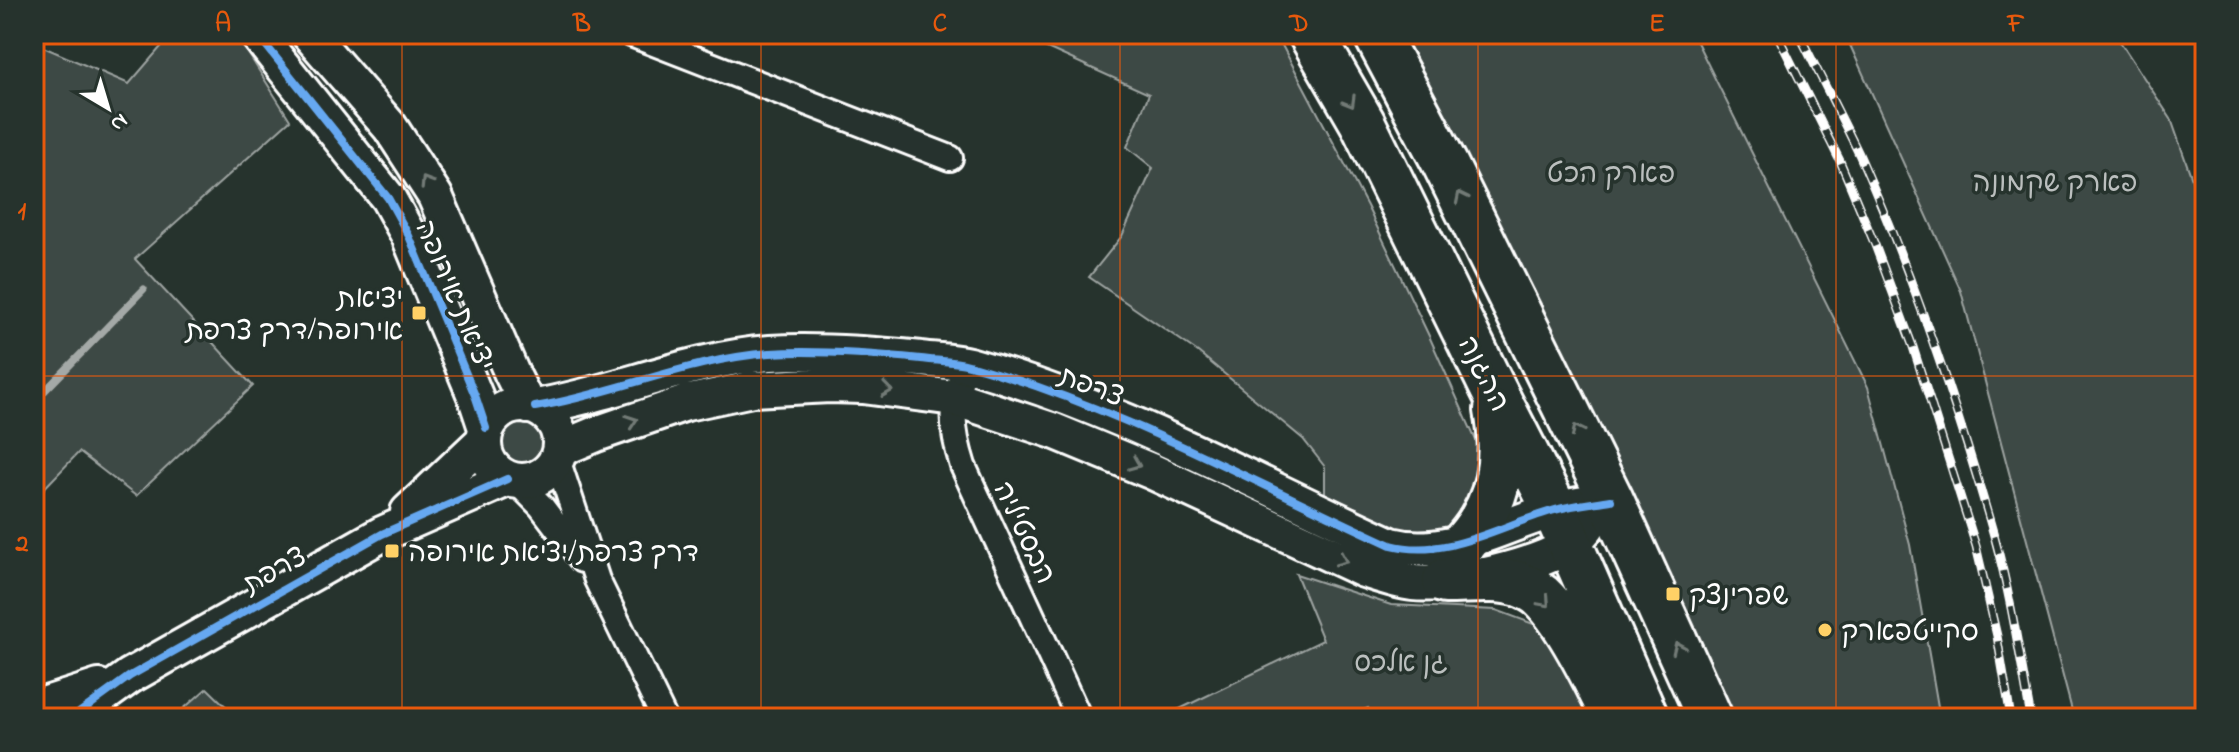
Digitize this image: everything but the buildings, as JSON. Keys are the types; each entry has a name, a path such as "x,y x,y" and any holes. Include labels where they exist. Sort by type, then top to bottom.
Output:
{"highway":[{"name":"ההגנה","path":"1311,34 1362,122 1563,527 1646,718"},
{"name":"ההגנה","path":"1376,34 1445,164 1611,500 1710,718"},
{"path":"1466,541 1485,513 1500,473 1502,436 1494,391"},
{"path":"1445,581 1512,582 1543,597 1567,630 1614,718"}],"street":[{"name":"יציאת אירופה","path":"257,34 388,198 409,236 476,398 485,435"},
{"name":"יציאת אירופה","path":"309,34 390,127 435,196 512,374 531,406"},
{"path":"631,34 950,158"},
{"name":"צרפת","path":"531,406 571,401 726,358 770,353 867,354 966,364 1069,400 1161,436 1309,508 1391,545 1405,548 1418,549 1563,527 1611,500"},
{"name":"הבסטיליה","path":"966,364 954,398 954,433 963,466 1079,718"},
{"name":"צרפת","path":"558,454 596,434 686,403 752,389 863,386 954,398 1054,431 1140,466 1364,570 1392,579 1415,583 1445,581 1511,569 1541,558 1563,527"},
{"path":"597,580 541,506 489,464 484,453 485,435 493,418 503,410 531,406 552,419 557,428 558,454 597,580 664,718"},
{"name":"צרפת","path":"382,534 431,492 485,435"},
{"path":"512,480 529,481 541,476 550,469 558,454"},
{"name":"צרפת","path":"72,718 130,676 382,534 512,480"},
{"name":"צרפת","path":"34,708 130,676"}],"green space":[{"path":"172,34 236,34 290,120 135,259 253,386 136,496 79,452 34,499 34,43 129,84"},
{"path":"1016,34 1276,34 1367,206 1483,456 1470,512 1434,538 1407,540 1325,504 1325,467 1303,439 1198,352 1089,277 1122,236 1153,168 1127,147 1149,94"},
{"name":"פארק הכט","path":"1393,34 1693,34 1868,387 1910,545 1940,718 1733,718 1632,508"},
{"name":"פארק שקמונה","path":"1845,34 2115,34 2171,119 2205,216 2205,718 2074,718 1961,291"},
{"path":"520,420 536,426 542,442 536,458 520,464 504,458 498,442 504,426"},
{"name":"גן אלכס","path":"1296,574 1391,605 1496,610 1539,626 1591,703 1597,718 1373,718 1368,708 1347,718 1161,718 1323,640"},
{"path":"207,688 238,718 173,718"}],"waterway":[{"path":"34,402 144,289"}],"railway":[{"path":"1777,34 1840,161 1913,347 1976,546 1997,636 2011,718"},
{"path":"1799,34 1879,201 1950,393 2001,561 2031,718"}],"cycle path":[{"path":"257,34 388,198 409,236 486,428"},
{"path":"535,407 740,357 808,352 883,356 969,365 1078,402 1131,423 1391,545 1433,548 1454,544 1555,510 1611,500"},
{"path":"72,718 130,676 382,534 507,479"}],"place":[{"name":"יציאת אירופה/דרך צרפת","path":"419,313"},
{"name":"דרך צרפת/יציאת אירופה","path":"392,551"},
{"name":"שפרינצק","path":"1673,594"},
{"name":"סקייטפארק","path":"1825,630"}]}
